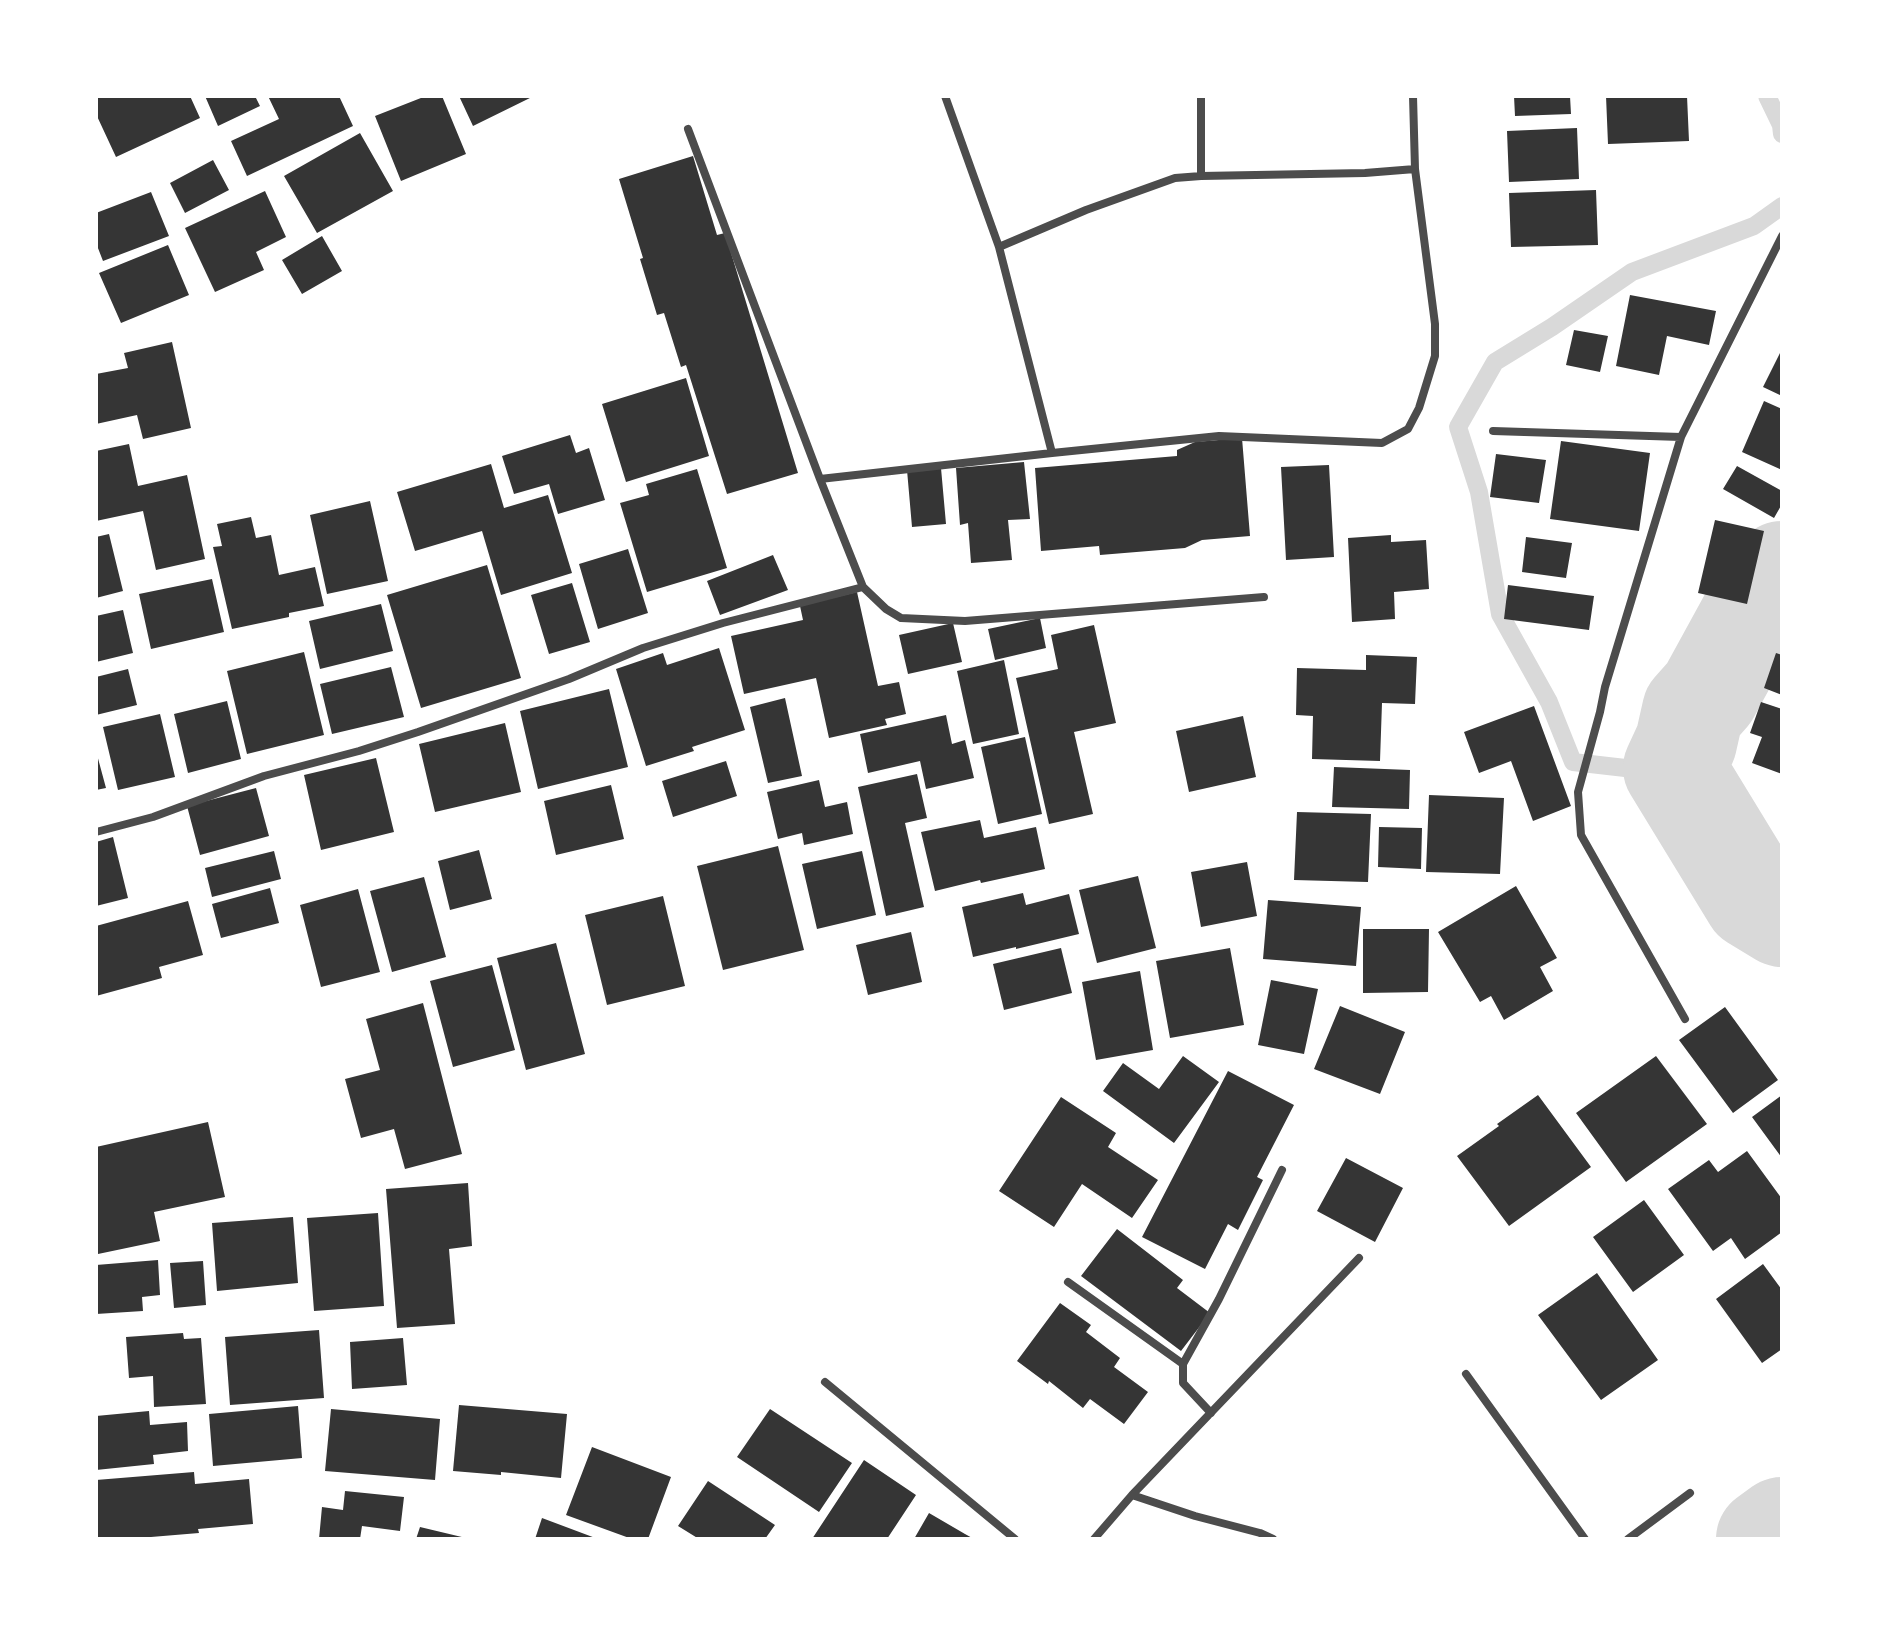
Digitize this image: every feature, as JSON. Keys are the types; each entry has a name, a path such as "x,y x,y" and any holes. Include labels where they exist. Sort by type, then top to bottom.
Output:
{"street":[{"path":"945,96 999,247 1052,453"},
{"path":"1201,96 1201,176"},
{"path":"820,479 1219,436 1382,443 1408,429 1419,408 1435,356 1435,324 1415,169 1413,96"},
{"path":"688,129 863,587 886,609 901,618 965,621 1264,597"},
{"path":"999,247 1086,210 1175,178 1415,169"},
{"path":"1685,1019 1581,835 1578,792 1605,687 1681,437 1782,236"},
{"path":"1493,431 1681,437"},
{"path":"96,832 153,817 264,776 418,732 569,679 643,648 723,623 863,587"},
{"path":"1211,1413 1183,1383 1183,1364 1219,1299 1282,1170"},
{"path":"1094,1539 1132,1495 1359,1258"},
{"path":"1068,1282 1183,1364"},
{"path":"1466,1374 1585,1539"},
{"path":"825,1382 1015,1539"},
{"path":"1628,1539 1690,1493"},
{"path":"1132,1495 1273,1539"}],"building":[{"path":"96,96 190,96 200,118 116,157 96,114"},
{"path":"205,96 255,96 260,106 218,126"},
{"path":"268,96 339,96 353,126 247,176 231,141 279,119"},
{"path":"426,96 442,96 466,154 401,181 375,116"},
{"path":"459,96 534,96 473,126"},
{"path":"1514,96 1570,96 1571,114 1515,116"},
{"path":"1606,96 1687,96 1689,141 1608,144"},
{"path":"1577,128 1579,179 1509,182 1507,131"},
{"path":"360,133 393,191 317,233 284,176"},
{"path":"693,156 717,235 725,233 798,473 727,494 686,365 681,367 664,313 657,315 619,179"},
{"path":"213,160 229,190 185,213 170,183"},
{"path":"1596,190 1598,245 1511,247 1509,193"},
{"path":"265,191 286,237 256,252 264,270 215,292 185,228"},
{"path":"151,192 169,236 103,261 96,243 96,213"},
{"path":"322,236 342,271 302,294 282,260"},
{"path":"168,245 189,295 121,323 99,273"},
{"path":"1630,295 1716,311 1709,345 1667,336 1659,375 1616,366"},
{"path":"1574,330 1608,336 1600,372 1566,365"},
{"path":"172,342 191,428 143,439 137,415 96,424 96,374 128,368 124,353"},
{"path":"1782,349 1782,396 1763,387"},
{"path":"686,378 709,456 626,482 602,404"},
{"path":"1764,401 1782,409 1782,470 1742,452"},
{"path":"570,435 576,453 589,448 605,500 558,514 549,484 514,494 502,456"},
{"path":"1242,438 1250,536 1202,540 1185,548 1100,555 1099,546 1041,551 1035,468 1177,456 1177,450 1195,442"},
{"path":"1561,441 1650,453 1639,531 1550,519"},
{"path":"129,444 138,486 187,475 205,559 156,570 143,511 96,521 96,451"},
{"path":"1496,454 1546,460 1539,503 1490,497"},
{"path":"1024,462 1030,519 1008,520 1012,560 971,563 968,523 960,525 956,468"},
{"path":"491,464 504,508 548,495 572,573 501,595 482,531 415,551 397,492"},
{"path":"1329,465 1334,557 1286,560 1281,467"},
{"path":"1737,466 1782,491 1782,504 1774,518 1723,489"},
{"path":"941,468 946,524 912,527 907,470"},
{"path":"697,469 727,568 647,592 620,503 649,495 646,484"},
{"path":"370,501 388,581 327,594 310,515"},
{"path":"251,517 256,538 271,535 279,575 315,567 324,606 232,629 213,547 222,546 217,524"},
{"path":"1715,520 1764,531 1747,604 1698,593"},
{"path":"109,534 123,591 96,598 96,537"},
{"path":"1391,535 1391,542 1426,540 1429,589 1394,592 1395,619 1352,622 1348,538"},
{"path":"1526,537 1572,543 1566,578 1522,572"},
{"path":"628,549 648,613 598,629 579,564"},
{"path":"773,555 788,590 720,615 707,581"},
{"path":"487,565 521,678 421,708 387,595"},
{"path":"212,579 224,632 151,649 139,594"},
{"path":"572,583 590,642 549,654 531,595"},
{"path":"1508,585 1594,596 1589,630 1504,619"},
{"path":"857,592 878,686 899,682 906,714 885,719 887,725 829,738 816,678 744,694 731,636 803,620 800,606"},
{"path":"381,604 393,651 320,669 309,621"},
{"path":"123,610 133,653 96,662 96,616"},
{"path":"1040,618 1046,648 995,660 988,629"},
{"path":"953,623 962,662 908,674 899,635"},
{"path":"1094,625 1116,723 1074,732 1093,814 1049,824 1016,678 1058,669 1051,635"},
{"path":"719,648 745,730 646,766 616,669 663,653 667,665"},
{"path":"304,652 324,735 247,754 227,671"},
{"path":"1776,653 1782,655 1782,695 1764,688"},
{"path":"1366,655 1417,657 1415,704 1382,703 1380,761 1312,759 1313,716 1296,715 1297,668 1366,670"},
{"path":"1004,660 1019,734 973,744 957,671"},
{"path":"391,667 404,717 332,734 320,684"},
{"path":"128,669 137,705 96,715 96,677"},
{"path":"609,689 628,767 538,789 520,711"},
{"path":"785,698 802,776 768,783 750,707"},
{"path":"227,701 241,759 188,773 174,714"},
{"path":"1761,702 1782,709 1782,774 1752,763 1762,737 1750,733"},
{"path":"1534,706 1571,806 1533,821 1511,761 1479,773 1464,732"},
{"path":"160,714 175,777 118,790 103,727"},
{"path":"946,715 952,744 965,740 974,778 926,789 920,761 868,773 860,734"},
{"path":"1243,716 1256,777 1189,792 1176,731"},
{"path":"505,723 521,792 435,812 419,744"},
{"path":"1025,737 1042,814 998,824 981,747"},
{"path":"96,751 106,788 96,790"},
{"path":"376,758 394,832 321,850 304,775"},
{"path":"726,761 737,796 673,817 662,781"},
{"path":"1334,767 1410,770 1409,809 1332,807"},
{"path":"917,774 927,818 905,823 924,907 886,916 858,787"},
{"path":"819,780 825,807 847,802 853,834 804,845 802,833 778,839 767,792"},
{"path":"611,785 624,839 556,855 544,801"},
{"path":"256,788 269,836 200,855 187,806"},
{"path":"1429,795 1504,798 1500,874 1426,872"},
{"path":"1297,812 1371,814 1368,882 1294,880"},
{"path":"980,820 984,838 1036,827 1045,869 935,891 921,832"},
{"path":"1379,827 1422,828 1421,869 1378,867"},
{"path":"113,837 128,898 96,906 96,842"},
{"path":"778,846 804,950 723,970 697,866"},
{"path":"479,850 492,899 450,910 438,861"},
{"path":"274,851 281,879 212,897 205,868"},
{"path":"862,851 876,915 817,929 802,864"},
{"path":"1247,862 1257,916 1201,927 1191,872"},
{"path":"1138,876 1156,948 1097,963 1079,890"},
{"path":"424,877 446,957 392,972 370,891"},
{"path":"1516,886 1557,958 1540,967 1553,991 1504,1020 1491,996 1480,1002 1438,932"},
{"path":"270,888 279,923 221,938 212,904"},
{"path":"358,889 380,972 321,987 300,905"},
{"path":"1023,893 1026,905 1069,894 1079,934 973,957 962,907"},
{"path":"663,896 685,986 607,1005 585,915"},
{"path":"1268,900 1361,907 1356,966 1263,959"},
{"path":"188,901 203,955 159,967 162,978 96,996 96,926"},
{"path":"1363,929 1429,929 1428,992 1363,993"},
{"path":"911,932 922,982 868,995 856,945"},
{"path":"556,943 585,1054 526,1070 497,958"},
{"path":"1061,948 1072,993 1004,1010 993,964"},
{"path":"1230,948 1244,1025 1170,1038 1156,961"},
{"path":"492,965 515,1050 453,1067 430,981"},
{"path":"1140,971 1153,1050 1096,1060 1082,982"},
{"path":"1271,980 1318,989 1304,1054 1258,1045"},
{"path":"423,1003 462,1154 405,1169 394,1129 361,1138 345,1079 380,1070 366,1019"},
{"path":"1340,1006 1405,1032 1380,1094 1314,1069"},
{"path":"1725,1007 1778,1080 1733,1113 1679,1040"},
{"path":"1183,1056 1219,1082 1174,1143 1103,1091 1123,1063 1159,1089"},
{"path":"1656,1056 1707,1124 1626,1182 1576,1113"},
{"path":"1228,1071 1294,1105 1257,1177 1263,1180 1238,1230 1228,1224 1205,1269 1142,1237"},
{"path":"1538,1095 1591,1167 1509,1226 1457,1156"},
{"path":"1782,1095 1782,1158 1752,1117"},
{"path":"1061,1097 1116,1133 1108,1147 1158,1180 1132,1218 1082,1184 1054,1227 999,1191"},
{"path":"208,1122 225,1197 154,1212 160,1241 98,1254 96,1147"},
{"path":"1747,1151 1782,1199 1782,1232 1745,1259 1731,1238 1713,1251 1668,1189 1709,1160 1718,1172"},
{"path":"1346,1158 1403,1188 1375,1242 1317,1211"},
{"path":"468,1183 472,1246 449,1249 455,1324 397,1328 386,1189"},
{"path":"1644,1200 1684,1255 1633,1292 1593,1237"},
{"path":"378,1213 384,1306 314,1311 307,1218"},
{"path":"293,1217 298,1283 217,1291 212,1223"},
{"path":"1117,1229 1183,1280 1177,1288 1210,1313 1181,1351 1081,1276"},
{"path":"158,1260 160,1295 142,1297 143,1311 96,1314 96,1265"},
{"path":"203,1261 206,1305 174,1308 170,1263"},
{"path":"1763,1264 1782,1290 1782,1349 1762,1363 1716,1299"},
{"path":"1597,1273 1658,1360 1601,1400 1538,1315"},
{"path":"1060,1303 1091,1325 1086,1332 1120,1358 1114,1367 1148,1392 1124,1424 1090,1399 1083,1408 1017,1361"},
{"path":"319,1330 324,1398 230,1405 225,1337"},
{"path":"183,1333 184,1339 201,1338 206,1404 154,1407 153,1376 129,1378 126,1337"},
{"path":"403,1338 407,1385 352,1389 350,1342"},
{"path":"459,1405 567,1414 561,1478 453,1471"},
{"path":"298,1406 302,1458 213,1466 209,1414"},
{"path":"331,1409 440,1419 435,1480 325,1471"},
{"path":"770,1409 852,1463 819,1512 737,1457"},
{"path":"149,1411 150,1425 187,1422 188,1451 153,1455 154,1464 96,1470 96,1416"},
{"path":"592,1447 671,1477 648,1539 632,1539 566,1515"},
{"path":"864,1460 916,1495 887,1539 812,1539"},
{"path":"194,1472 195,1484 249,1479 253,1524 198,1529 199,1533 98,1539 96,1480"},
{"path":"708,1481 775,1525 765,1539 699,1539 678,1526"},
{"path":"345,1491 404,1497 400,1531 362,1526 360,1539 319,1539 322,1507 343,1510"},
{"path":"929,1513 965,1534 974,1539 914,1539"},
{"path":"542,1518 598,1539 535,1539"},
{"path":"420,1527 466,1538 416,1539"}],"waterway":[{"path":"1767,96 1782,134"},
{"path":"1674,768 1634,769 1573,762 1549,702 1500,614 1479,492 1458,427 1495,362 1632,272 1754,226 1782,206"},
{"path":"1782,572 1761,598 1709,693 1693,711 1686,742 1674,768 1754,899 1782,916"},
{"path":"1767,1539 1782,1528"}]}
